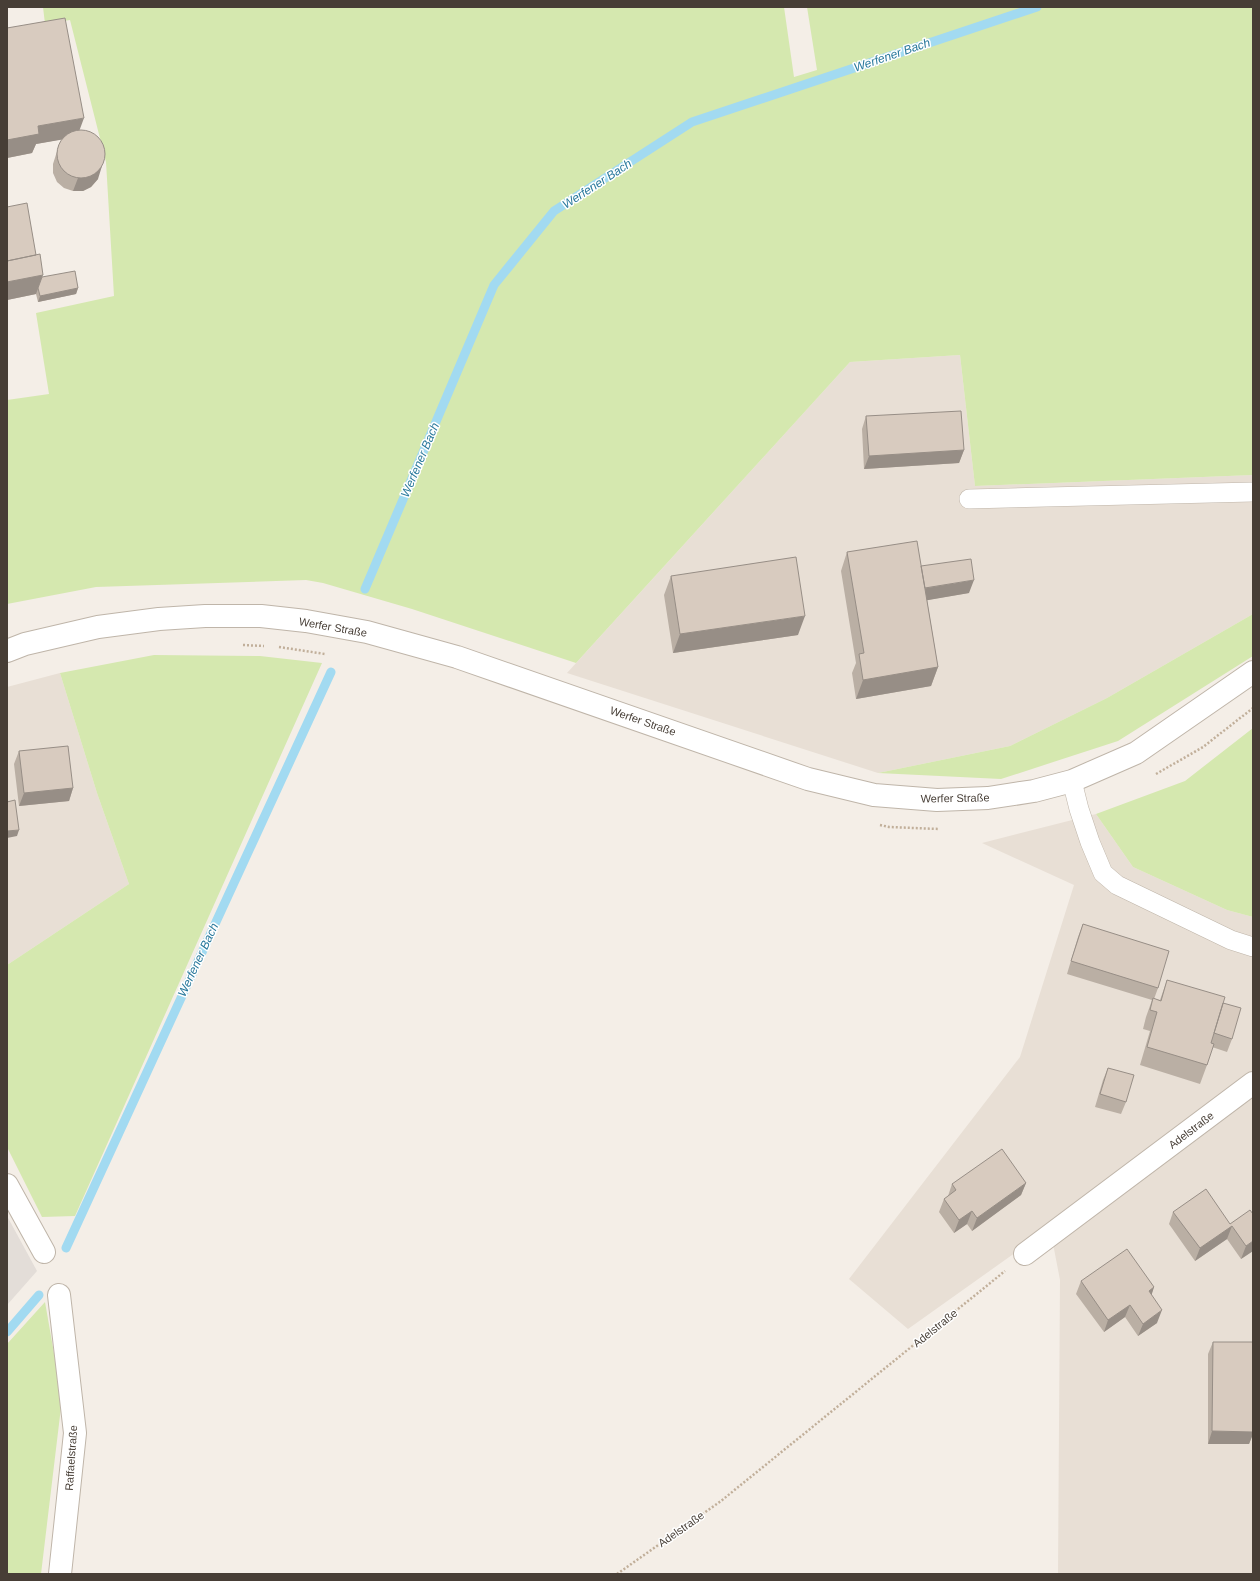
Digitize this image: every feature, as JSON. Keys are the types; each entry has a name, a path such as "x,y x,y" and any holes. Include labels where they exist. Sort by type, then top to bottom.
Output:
{"street":[{"name":"Werfer Straße","path":"7,651 25,644 98,627 159,619 205,616 261,616 306,621 367,632 457,657 808,779 874,795 937,800 988,798 1034,791 1072,780 1136,753 1253,672"},
{"name":"Adelstraße","path":"1026,1254 1253,1083"},
{"path":"7,1185 44,1252"},
{"name":"Raffaelstraße","path":"59,1295 76,1433 60,1574"}],"lane":[{"path":"969,499 1253,492"},
{"path":"1072,780 1079,809 1090,842 1103,873 1117,885 1231,940 1253,947"}],"path":[{"name":"Adelstraße","path":"617,1574 721,1501 1026,1254"}],"shaded area":[{"path":"960,355 975,486 1253,475 1253,614 1107,698 1010,746 878,773 567,673 850,362"},
{"path":"60,673 97,793 129,884 7,965 7,687"},
{"path":"1096,814 1133,867 1227,910 1253,917 1253,1574 1058,1574 1060,1280 1050,1228 908,1329 849,1279 1020,1057 1074,885 982,843"},
{"path":"7,1216 37,1271 7,1305"}],"green space":[{"path":"43,7 784,7 794,77 817,70 807,7 1253,7 1253,475 975,486 960,355 850,362 576,663 412,609 323,583 306,580 96,587 7,604 7,400 49,394 36,313 114,296 106,162 70,20 45,24"},
{"path":"1253,614 1253,656 1118,741 1001,779 878,773 1010,746 1107,698"},
{"path":"154,655 260,656 322,663 75,1216 42,1217 7,1147 7,965 129,884 97,793 60,673"},
{"path":"1253,728 1253,917 1227,910 1133,867 1096,814 1185,781"},
{"path":"45,1302 62,1399 41,1574 7,1574 7,1344"}],"building":[{"path":"65,18 84,118 38,126 39,134 7,140 7,28"},
{"path":"76,130 86,130 98,137 105,149 105,159 98,171 86,178 76,178 68,174 61,167 57,159 57,149 61,141 68,134"},
{"path":"27,203 36,255 7,261 7,207"},
{"path":"40,254 43,275 7,282 7,261"},
{"path":"75,271 78,288 40,296 38,288 42,277"},
{"path":"961,411 964,450 869,456 866,416"},
{"path":"917,541 938,667 863,680 859,654 864,653 847,552"},
{"path":"796,557 805,616 680,634 671,576"},
{"path":"971,559 974,580 925,588 921,566"},
{"path":"68,746 73,788 24,793 19,751"},
{"path":"15,800 19,830 7,831 7,802"},
{"path":"1083,924 1169,951 1158,988 1071,961"},
{"path":"1167,980 1225,997 1211,1043 1214,1044 1207,1065 1147,1047 1157,1012 1150,1010 1153,998 1161,1001"},
{"path":"1223,1003 1241,1008 1232,1039 1214,1033"},
{"path":"1108,1068 1134,1075 1126,1102 1100,1094"},
{"path":"1002,1149 1026,1183 977,1218 972,1211 959,1220 944,1199 956,1190 952,1184"},
{"path":"1206,1189 1230,1224 1250,1210 1253,1214 1253,1241 1246,1246 1232,1226 1200,1248 1173,1212"},
{"path":"1127,1249 1154,1287 1149,1291 1162,1310 1143,1324 1130,1305 1108,1320 1081,1281"},
{"path":"1213,1342 1253,1342 1253,1432 1212,1431"}],"waterway":[{"name":"Werfener Bach","path":"365,589 494,285 554,211 692,122 1037,7"},
{"name":"Werfener Bach","path":"66,1248 331,672"},
{"name":"Werfener Bach","path":"7,1332 39,1295"}]}
